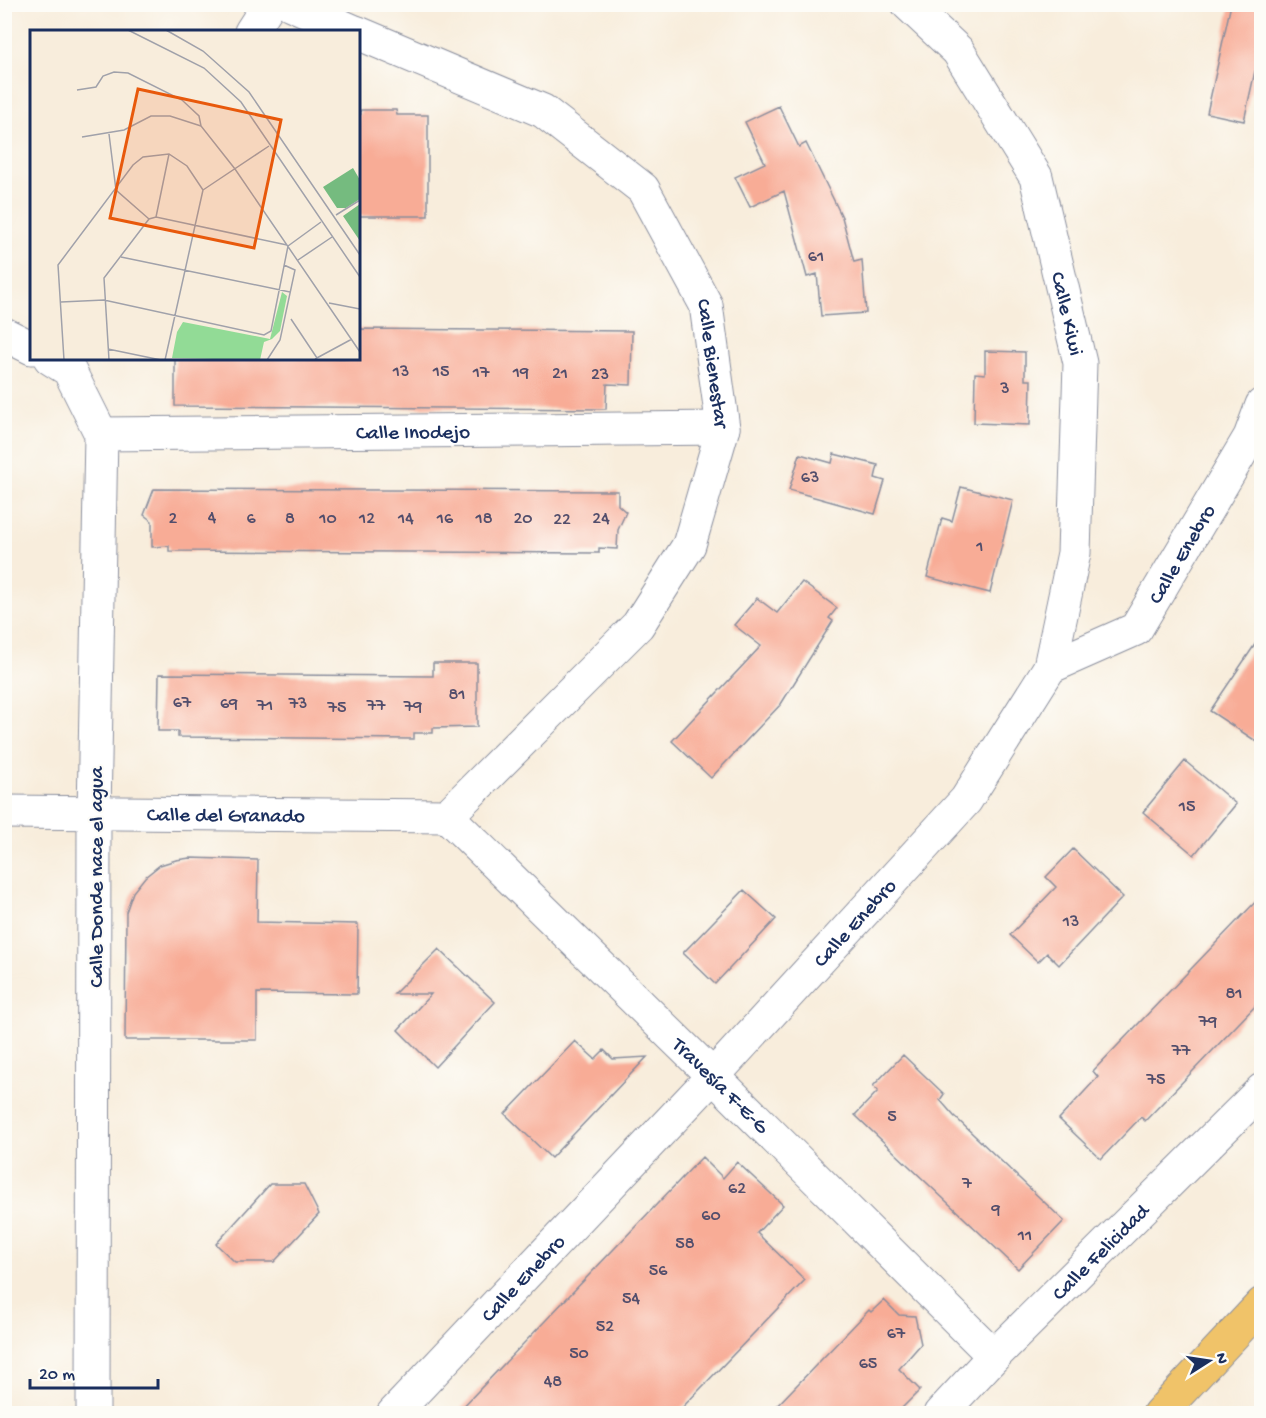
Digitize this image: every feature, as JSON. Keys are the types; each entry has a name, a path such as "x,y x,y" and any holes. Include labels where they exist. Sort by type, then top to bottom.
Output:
{"highway":[{"path":"1159,1413 1262,1304"}],"street":[{"path":"252,30 269,4"},
{"name":"Calle Bienestar","path":"291,4 352,30"},
{"name":"Calle Kiwi","path":"908,4 958,51 1036,177 1080,363 1074,554 1050,667"},
{"name":"Calle Bienestar","path":"360,33 543,111 643,189 706,305 723,428 689,545 638,625 447,816"},
{"path":"4,334 30,347"},
{"name":"Calle Donde nace el agua","path":"65,362 101,434 94,813 93,1413"},
{"name":"Calle Enebro","path":"393,1413 712,1076 966,800 1050,667 1136,629 1250,437 1262,405"},
{"name":"Calle Inodejo","path":"101,434 723,428"},
{"name":"Calle del Granado","path":"4,812 447,816"},
{"name":"Travesía F-E-G","path":"447,816 994,1356"},
{"name":"Calle Felicidad","path":"940,1413 994,1356 1262,1090"}],"building":[{"path":"1231,4 1262,4 1262,72 1255,71 1244,121 1207,113"},
{"path":"779,106 799,147 806,143 842,217 854,262 862,260 866,313 821,316 817,274 807,277 784,191 750,207 735,177 765,163 745,122"},
{"path":"360,110 396,110 397,115 428,115 428,216 360,216"},
{"path":"360,329 632,331 631,385 607,384 606,409 175,406 175,360 360,360"},
{"path":"985,351 1025,352 1025,380 1031,380 1030,425 974,423 975,373 985,374"},
{"path":"800,454 832,463 834,454 878,465 875,478 885,481 875,514 789,490"},
{"path":"961,487 1013,500 990,593 927,577 942,518 952,521"},
{"path":"154,489 618,491 618,505 626,512 618,530 617,549 599,548 599,553 169,551 169,546 152,547 152,521 144,515"},
{"path":"802,582 837,608 829,618 833,621 781,704 711,778 672,741 761,646 734,625 757,598 777,613"},
{"path":"1262,634 1262,745 1210,711"},
{"path":"433,663 477,663 477,727 433,728 433,733 414,733 414,739 178,737 178,731 158,731 159,674 433,676"},
{"path":"1185,761 1236,804 1194,855 1143,812"},
{"path":"1073,849 1123,897 1059,965 1047,953 1038,962 1010,935 1056,887 1046,877"},
{"path":"190,858 258,860 257,922 358,924 357,994 257,993 257,1040 125,1040 126,912 133,892 145,877 160,865"},
{"path":"744,890 776,919 715,984 683,953"},
{"path":"1262,895 1262,999 1145,1121 1141,1117 1101,1159 1059,1119 1098,1077 1093,1071"},
{"path":"439,949 495,1002 435,1067 398,1030 431,994 394,994"},
{"path":"575,1041 595,1059 604,1050 613,1059 647,1057 551,1158 505,1114"},
{"path":"903,1055 944,1094 940,1100 954,1116 1064,1221 1018,1269 855,1115 878,1091 873,1086"},
{"path":"702,1157 723,1178 737,1162 783,1205 757,1233 805,1280 677,1413 457,1413"},
{"path":"270,1184 304,1184 319,1214 274,1262 235,1262 216,1244"},
{"path":"884,1300 899,1315 915,1316 921,1344 899,1369 920,1390 897,1413 770,1413 869,1310 871,1312"}]}
